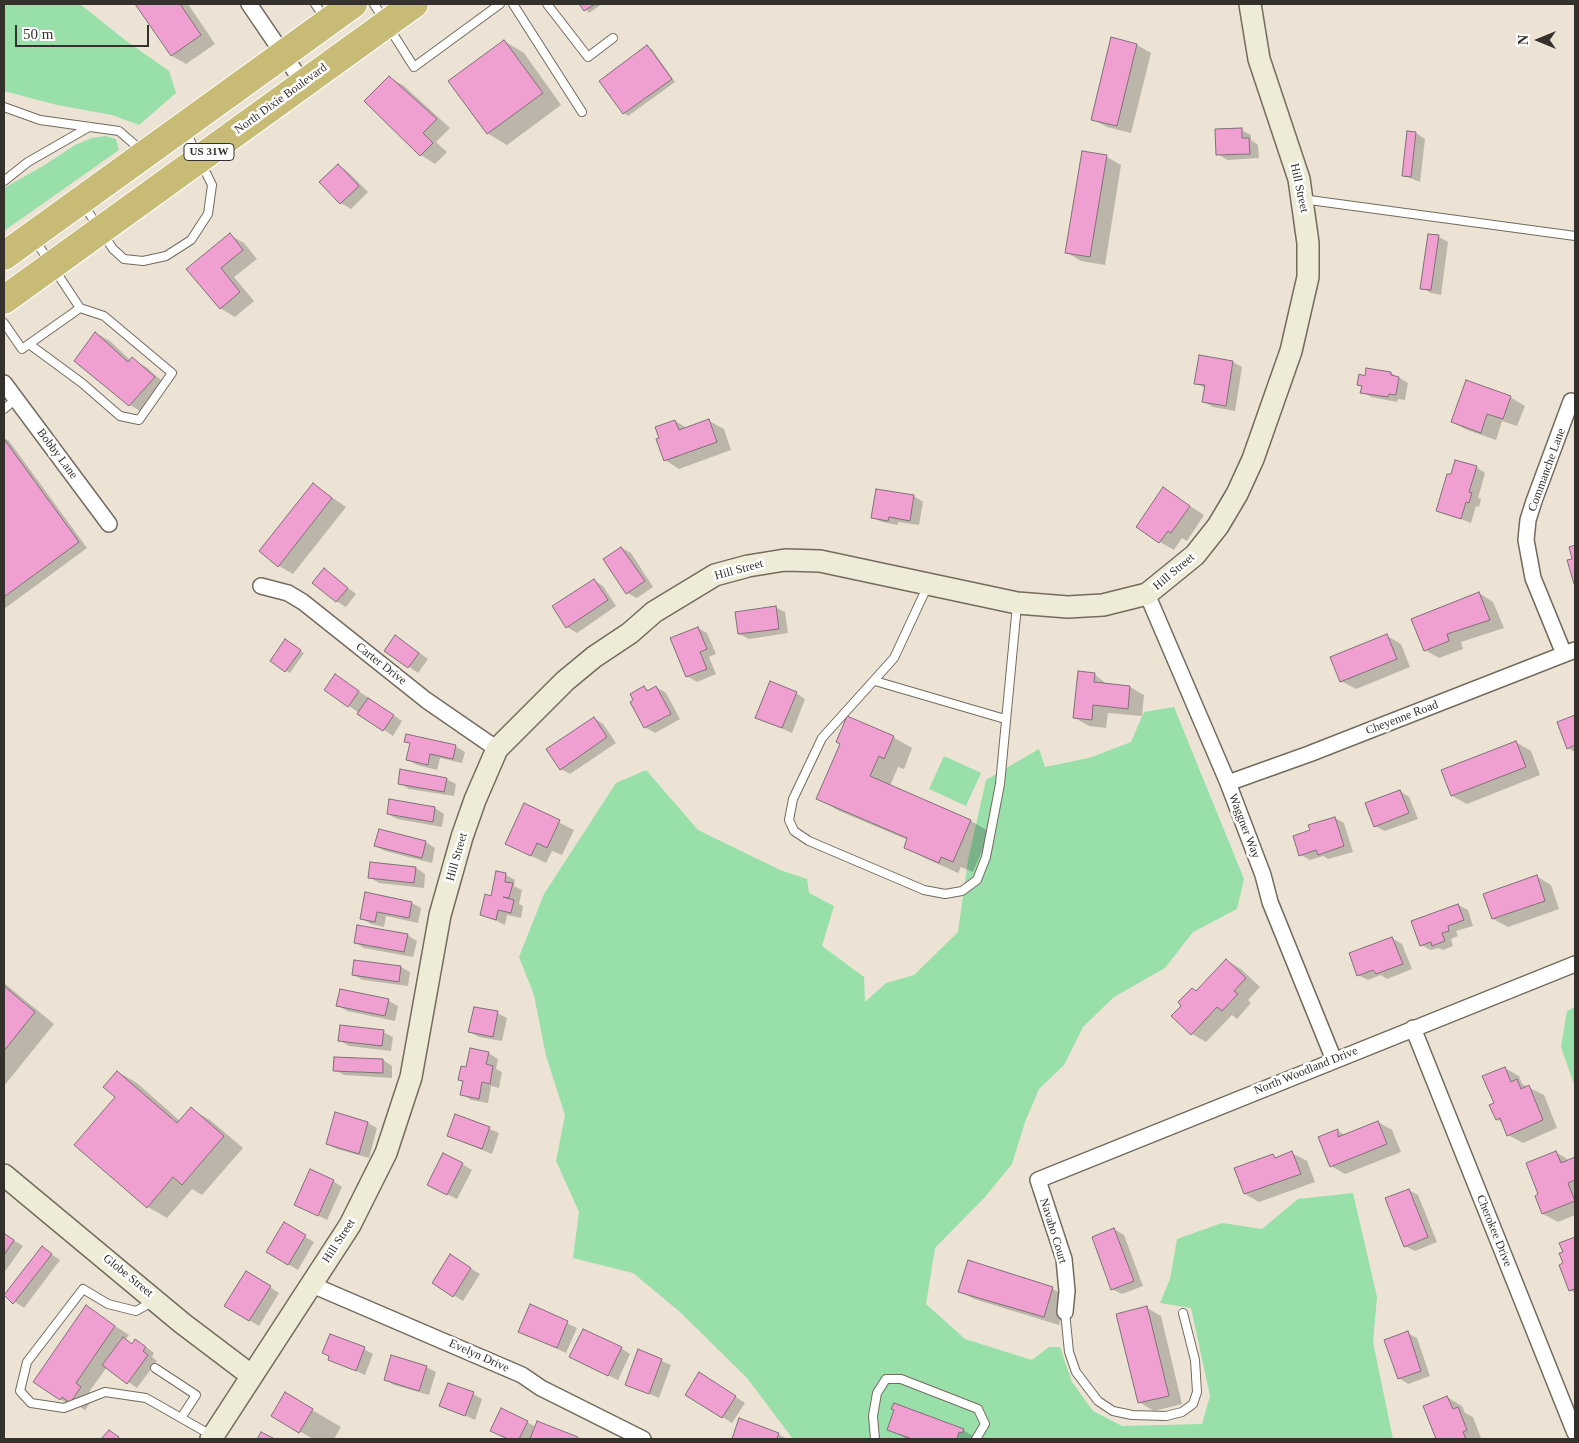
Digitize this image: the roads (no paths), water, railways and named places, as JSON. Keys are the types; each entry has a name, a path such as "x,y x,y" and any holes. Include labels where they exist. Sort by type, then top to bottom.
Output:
{"highway":[{"name":"US 31W","path":"4,256 283,54 321,13 352,4"},
{"name":"North Dixie Boulevard","path":"4,300 303,83 380,13 414,4"}],"street":[{"path":"249,4 303,83"},
{"name":"Hill Street","path":"212,1438 355,1216 386,1153 411,1077 440,915 462,837 497,749 565,680 594,657 630,634 654,612 715,575 748,566 784,560 820,561 1017,603 1068,607 1103,605 1147,594 1195,555 1218,526 1237,494 1253,459 1291,351 1308,277 1308,243 1302,199 1290,148 1259,59 1250,4"},
{"name":"Bobby Lane","path":"4,384 109,524"},
{"name":"Commanche Lane","path":"1570,652 1533,578 1526,540 1528,520 1534,501 1571,400"},
{"name":"Carter Drive","path":"262,586 288,593 303,602 426,700 497,749"},
{"name":"Waggner Way","path":"1147,594 1228,783 1263,875 1270,902 1334,1060"},
{"name":"Cheyenne Road","path":"1228,783 1318,751 1570,652"},
{"name":"North Woodland Drive","path":"1038,1180 1575,964"},
{"name":"Cherokee Drive","path":"1413,1028 1575,1433"},
{"name":"Globe Street","path":"4,1175 215,1349 252,1376"},
{"name":"Navaho Court","path":"1038,1180 1064,1259 1066,1312"},
{"name":"Evelyn Drive","path":"310,1284 522,1375 541,1388 642,1439"}],"lane":[{"path":"380,13 414,67 500,4"},
{"path":"513,4 582,112"},
{"path":"547,4 588,57 613,38"},
{"path":"4,108 40,120 119,131 145,153"},
{"path":"81,200 113,249 124,259 143,261 166,256 191,240 208,214 212,185 183,126"},
{"path":"4,181 28,162 89,127"},
{"path":"1302,199 1575,236"},
{"path":"29,344 56,362 120,416 139,420 172,372 104,316 80,308 32,235"},
{"path":"4,323 22,349 80,308"},
{"path":"4,409 16,399"},
{"path":"929,583 894,658 822,738 792,799 789,820 794,831 810,841 924,890 945,894 962,891 977,880 986,857 1000,784 1017,603"},
{"path":"875,680 1006,719"},
{"path":"157,1300 136,1312 108,1304 83,1289 28,1362 20,1391 31,1403 64,1408 105,1392 146,1398 212,1438"},
{"path":"1066,1312 1069,1352 1076,1372 1098,1401 1113,1411 1132,1415 1166,1416 1182,1412 1193,1404 1197,1392 1195,1360 1183,1313"},
{"path":"155,1368 196,1395 181,1418"},
{"path":"875,1439 873,1416 877,1393 886,1379 901,1379 978,1409 985,1424 976,1439"}]}
